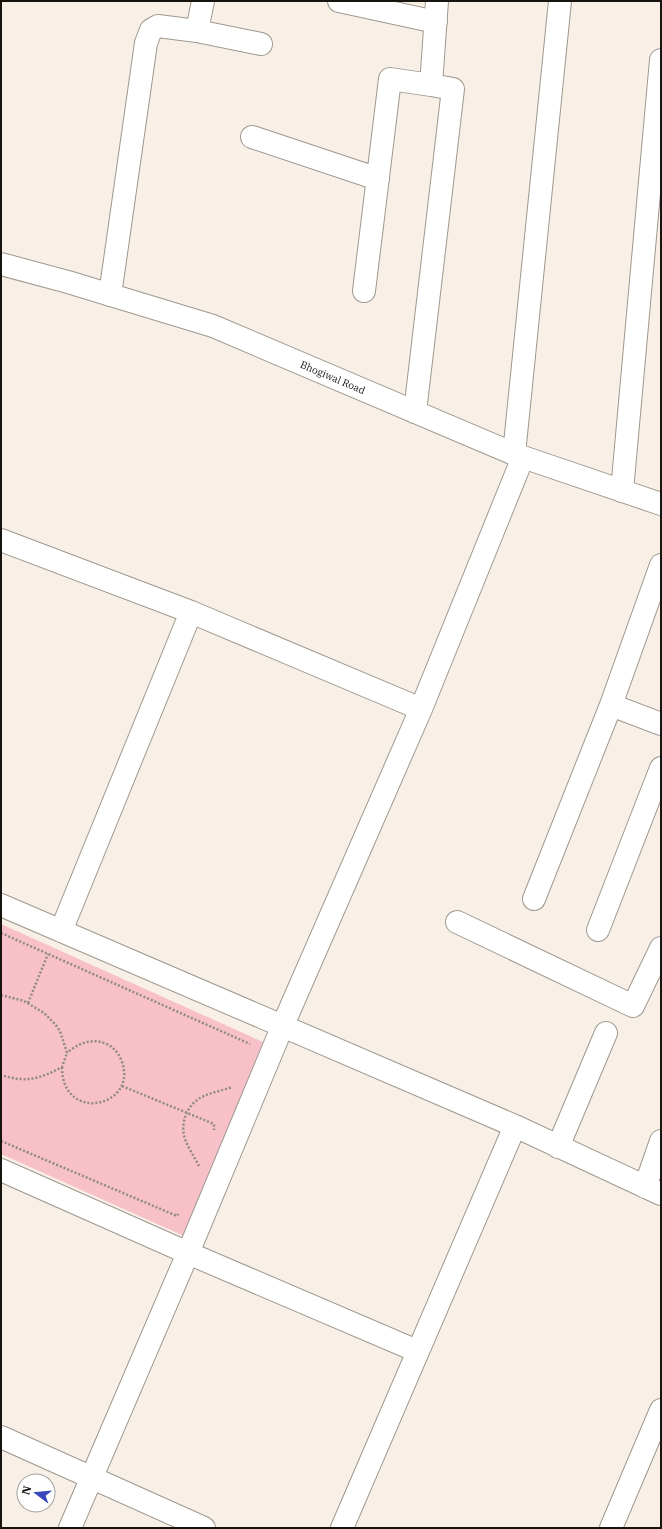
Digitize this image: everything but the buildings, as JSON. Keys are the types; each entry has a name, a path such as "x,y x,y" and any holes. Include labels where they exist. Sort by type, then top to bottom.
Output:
{"street":[{"path":"197,31 203,1"},
{"path":"339,1 436,11 431,85"},
{"path":"70,1528 188,1253 283,1025 421,709 518,455 560,1"},
{"path":"110,295 146,43 151,30 158,26 197,31 261,44"},
{"path":"622,491 661,60"},
{"path":"364,291 390,79 453,89 415,412"},
{"path":"252,137 378,179"},
{"name":"Bhogiwal Road","path":"1,264 213,326 518,455 661,504"},
{"path":"1,540 191,612 421,709"},
{"path":"534,898 611,705 661,565"},
{"path":"61,931 191,612"},
{"path":"611,705 661,724"},
{"path":"598,930 661,768"},
{"path":"1,904 515,1126 653,1191 661,1141"},
{"path":"457,922 633,1006 661,948"},
{"path":"558,1147 606,1033"},
{"path":"342,1528 515,1126"},
{"path":"1,1170 188,1253 417,1351"},
{"path":"611,1528 661,1410"},
{"path":"1,1437 204,1528"}],"path":[{"path":"1,933 250,1043 247,1051"},
{"path":"28,1003 48,954"},
{"path":"1,995 12,997 28,1003 44,1013 58,1027 68,1053"},
{"path":"92,1041 108,1044 116,1051 122,1061 124,1075 122,1086 115,1095 96,1104 80,1101 75,1098 66,1088 62,1076 62,1067 68,1053 74,1047 83,1043 92,1041"},
{"path":"1,1076 18,1079 40,1078 62,1067"},
{"path":"122,1086 214,1124 216,1138 232,1146"},
{"path":"200,1169 184,1135 186,1113 195,1101 202,1097 233,1087"},
{"path":"1,1141 177,1216 180,1210"}],"shaded area":[{"path":"1,924 263,1042 184,1236 1,1154"}]}
